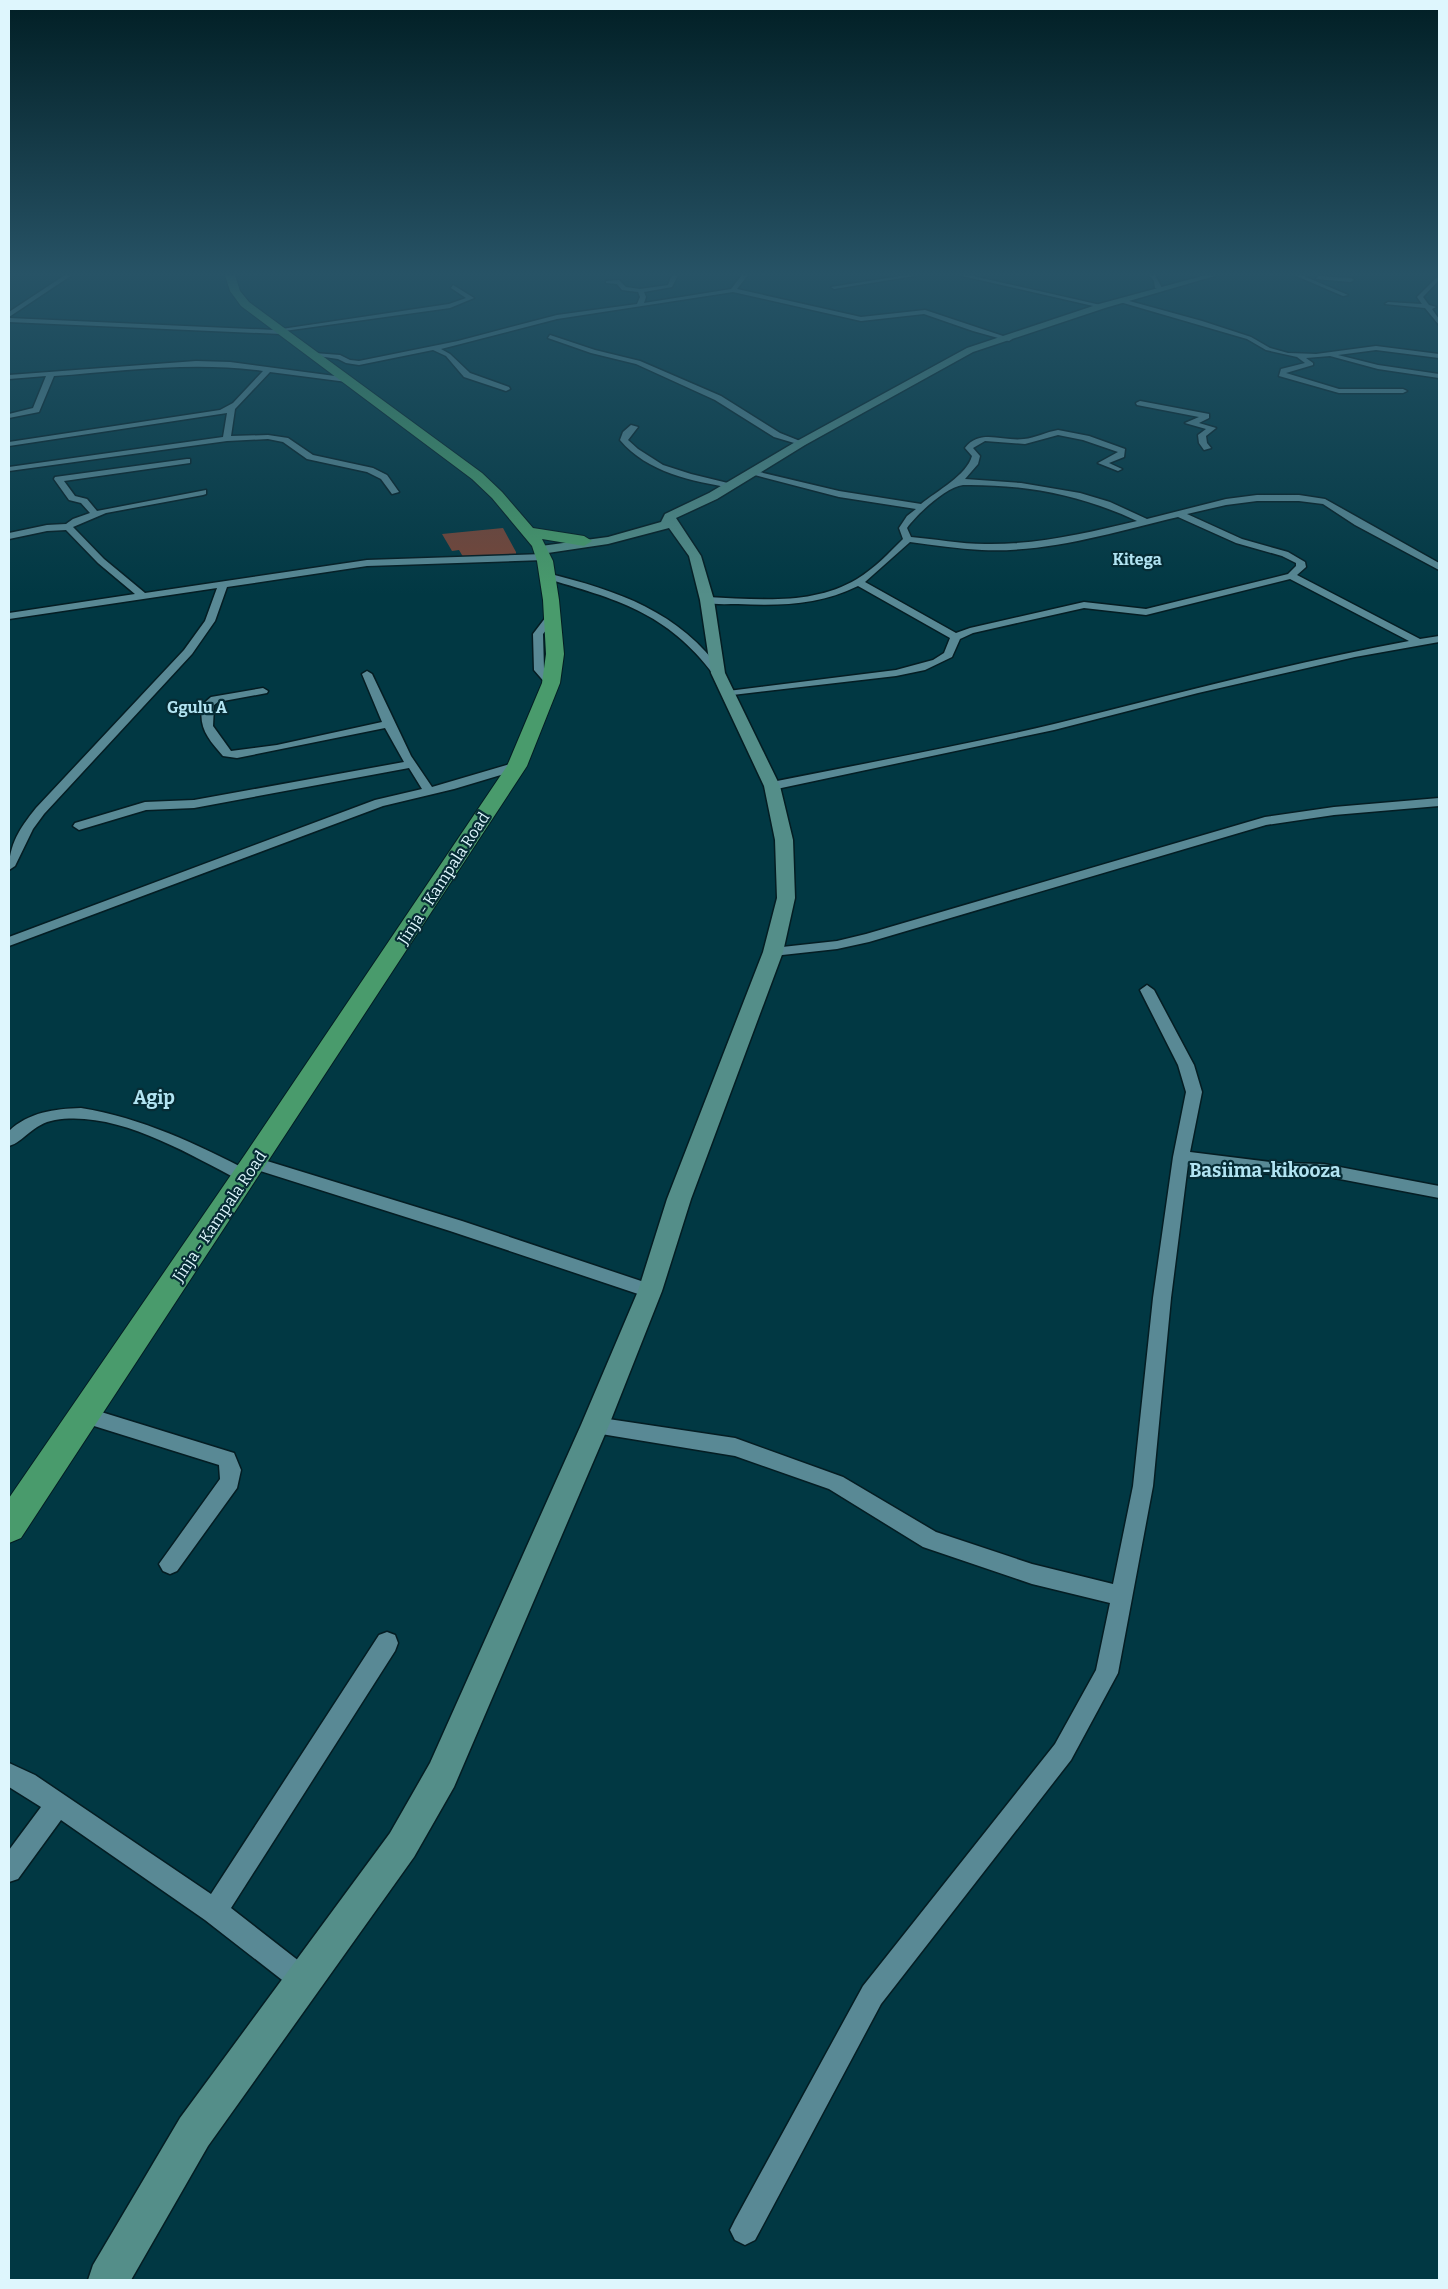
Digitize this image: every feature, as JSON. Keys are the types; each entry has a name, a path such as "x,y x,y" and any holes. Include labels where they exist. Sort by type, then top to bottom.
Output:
{"highway":[{"path":"349,382 477,476 497,495 541,554 564,558 580,544"},
{"path":"541,554 580,544"},
{"name":"Jinja - Kampala Road","path":"9,1527 250,1170 517,766 539,716 550,683 555,654 553,615 541,554"}],"street":[{"path":"9,416 36,410 45,382"},
{"path":"227,439 231,409 254,382"},
{"path":"486,382 506,389"},
{"path":"682,382 718,398 777,435 801,443"},
{"path":"580,544 636,535 669,521 801,443 910,382"},
{"path":"1310,382 1339,390 1403,391"},
{"path":"1140,403 1206,416 1193,423"},
{"path":"9,444 198,416 231,409"},
{"path":"1181,422 1212,428 1202,435 1203,443 1208,448"},
{"path":"634,427 626,434 624,440 645,459 686,476 732,485"},
{"path":"959,481 974,464 976,456 968,448 972,443 981,439 1021,442 1050,434 1064,433 1122,451 1121,455 1102,463 1118,469"},
{"path":"9,468 227,439 268,436 285,440 310,457 370,470 384,477 395,492"},
{"path":"96,514 84,501 72,498 58,479 187,461"},
{"path":"754,472 839,494 923,507"},
{"path":"908,539 903,528 910,518 951,484 959,481 981,481 1072,494 1093,499 1146,522"},
{"path":"9,536 47,528 68,527 76,521 96,514 203,492"},
{"path":"908,539 974,546 1018,546 1053,542 1226,502 1257,498 1314,500 1337,508 1358,523 1439,567"},
{"path":"728,694 896,673 924,667 948,655 956,637 986,626 1084,605 1146,612 1291,576 1298,572 1301,566 1300,562 1285,554 1239,541 1177,513"},
{"path":"669,521 686,540 695,556 707,600 718,673"},
{"path":"68,527 97,558 144,597"},
{"path":"707,600 803,601 818,599 858,582 889,559 908,539"},
{"path":"9,616 367,562 541,554 603,593 640,608 672,625 687,637 718,673 772,786 784,840 786,898 774,952 679,1199 650,1291 595,1425 442,1775 402,1845 194,2132 108,2280"},
{"path":"1291,576 1418,642"},
{"path":"858,582 956,637"},
{"path":"9,866 27,828 40,811 188,652 208,626 218,606 223,584"},
{"path":"772,786 1054,727 1197,690 1355,654 1439,639"},
{"path":"367,674 389,724 428,790"},
{"path":"263,691 215,699 209,704 205,720 207,728 226,754 237,755 277,748 389,724"},
{"path":"79,826 145,806 194,804 412,764"},
{"path":"9,942 379,802 517,766"},
{"path":"774,952 837,945 869,938 1265,821 1328,811 1439,802"},
{"path":"745,2230 872,1995 1063,1752 1107,1673 1143,1486 1162,1298 1182,1157 1194,1092 1186,1065 1147,990"},
{"path":"9,1140 29,1123 58,1114 90,1114 135,1126 200,1153 250,1170 456,1226 650,1291"},
{"path":"1182,1157 1279,1169 1324,1170 1439,1192"},
{"path":"85,1415 227,1458 231,1470 230,1482 170,1564"},
{"path":"595,1425 735,1447 836,1483 930,1540 1032,1574 1121,1596"},
{"path":"214,1911 387,1643"},
{"path":"9,1775 27,1783 214,1911 304,1981"},
{"path":"9,1870 57,1804"}],"shaded area":[{"path":"503,528 516,552 516,556 465,560 459,550 452,551 442,534"}],"district":[{"name":"Kitega","path":"1137,559"},
{"name":"Ggulu A","path":"197,707"},
{"name":"Agip","path":"154,1097"},
{"name":"Basiima-kikooza","path":"1265,1170"}]}
